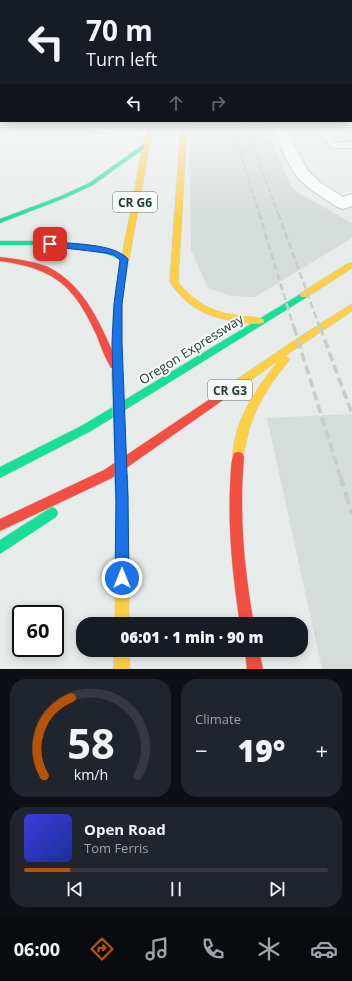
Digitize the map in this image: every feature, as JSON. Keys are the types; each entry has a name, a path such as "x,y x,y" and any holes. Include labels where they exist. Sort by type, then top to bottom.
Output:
{"main road":[{"path":"0,221 63,197 91,184 121,158"},
{"name":"CR G6","path":"122,617 122,500 117,372 118,304 124,259 144,158"},
{"path":"182,158 174,282 178,291 203,311 219,317 260,322"},
{"path":"0,243 63,245 116,253 124,259"},
{"path":"0,259 18,260 37,265 54,272 65,280 79,294 117,372"},
{"name":"Oregon Expressway","path":"0,473 87,428 352,265"},
{"name":"CR G3","path":"0,525 108,474 298,342 352,307"},
{"path":"246,617 237,556 234,509 236,469 240,435 247,415 270,378 298,342"},
{"path":"0,467 12,468"},
{"path":"0,548 108,474"},
{"path":"253,657 255,669"}],"street":[{"path":"294,158 300,170 307,179 320,190 349,204"}],"shaded area":[{"path":"190,158 279,158 291,186 297,192 352,223 352,238 255,297 232,296 208,288 191,250"},
{"path":"352,414 352,669 322,669 267,418"}],"railway":[{"path":"242,158 259,214"},
{"path":"257,158 278,214"},
{"path":"259,213 294,328"},
{"path":"278,213 320,328"},
{"path":"294,327 340,476"},
{"path":"320,327 352,414"},
{"path":"340,475 352,514"}],"traffic: fast":[{"path":"0,221 63,197 91,184 127,158"},
{"path":"0,243 64,244 95,248 124,259"},
{"path":"0,473 87,428 304,295"},
{"path":"117,372 122,500"},
{"path":"0,548 52,513"}],"traffic: slow":[{"path":"117,372 117,315 120,287 144,158"},
{"path":"182,158 174,282 191,302 211,313 234,318 260,321"},
{"path":"304,295 352,265"},
{"path":"222,395 298,342 352,307"},
{"path":"238,457 240,442 248,416 260,393 285,359"},
{"path":"122,500 122,617"},
{"path":"122,657 122,669"}],"traffic: jam":[{"path":"0,259 23,262 40,267 58,276 70,286 88,310 114,365"},
{"path":"0,525 108,474 222,395"},
{"path":"238,457 235,499 236,540 246,617"},
{"path":"253,657 255,669"}],"route":[{"path":"50,244 107,251 116,253 124,259 118,304 117,342 122,500 122,578"}]}
